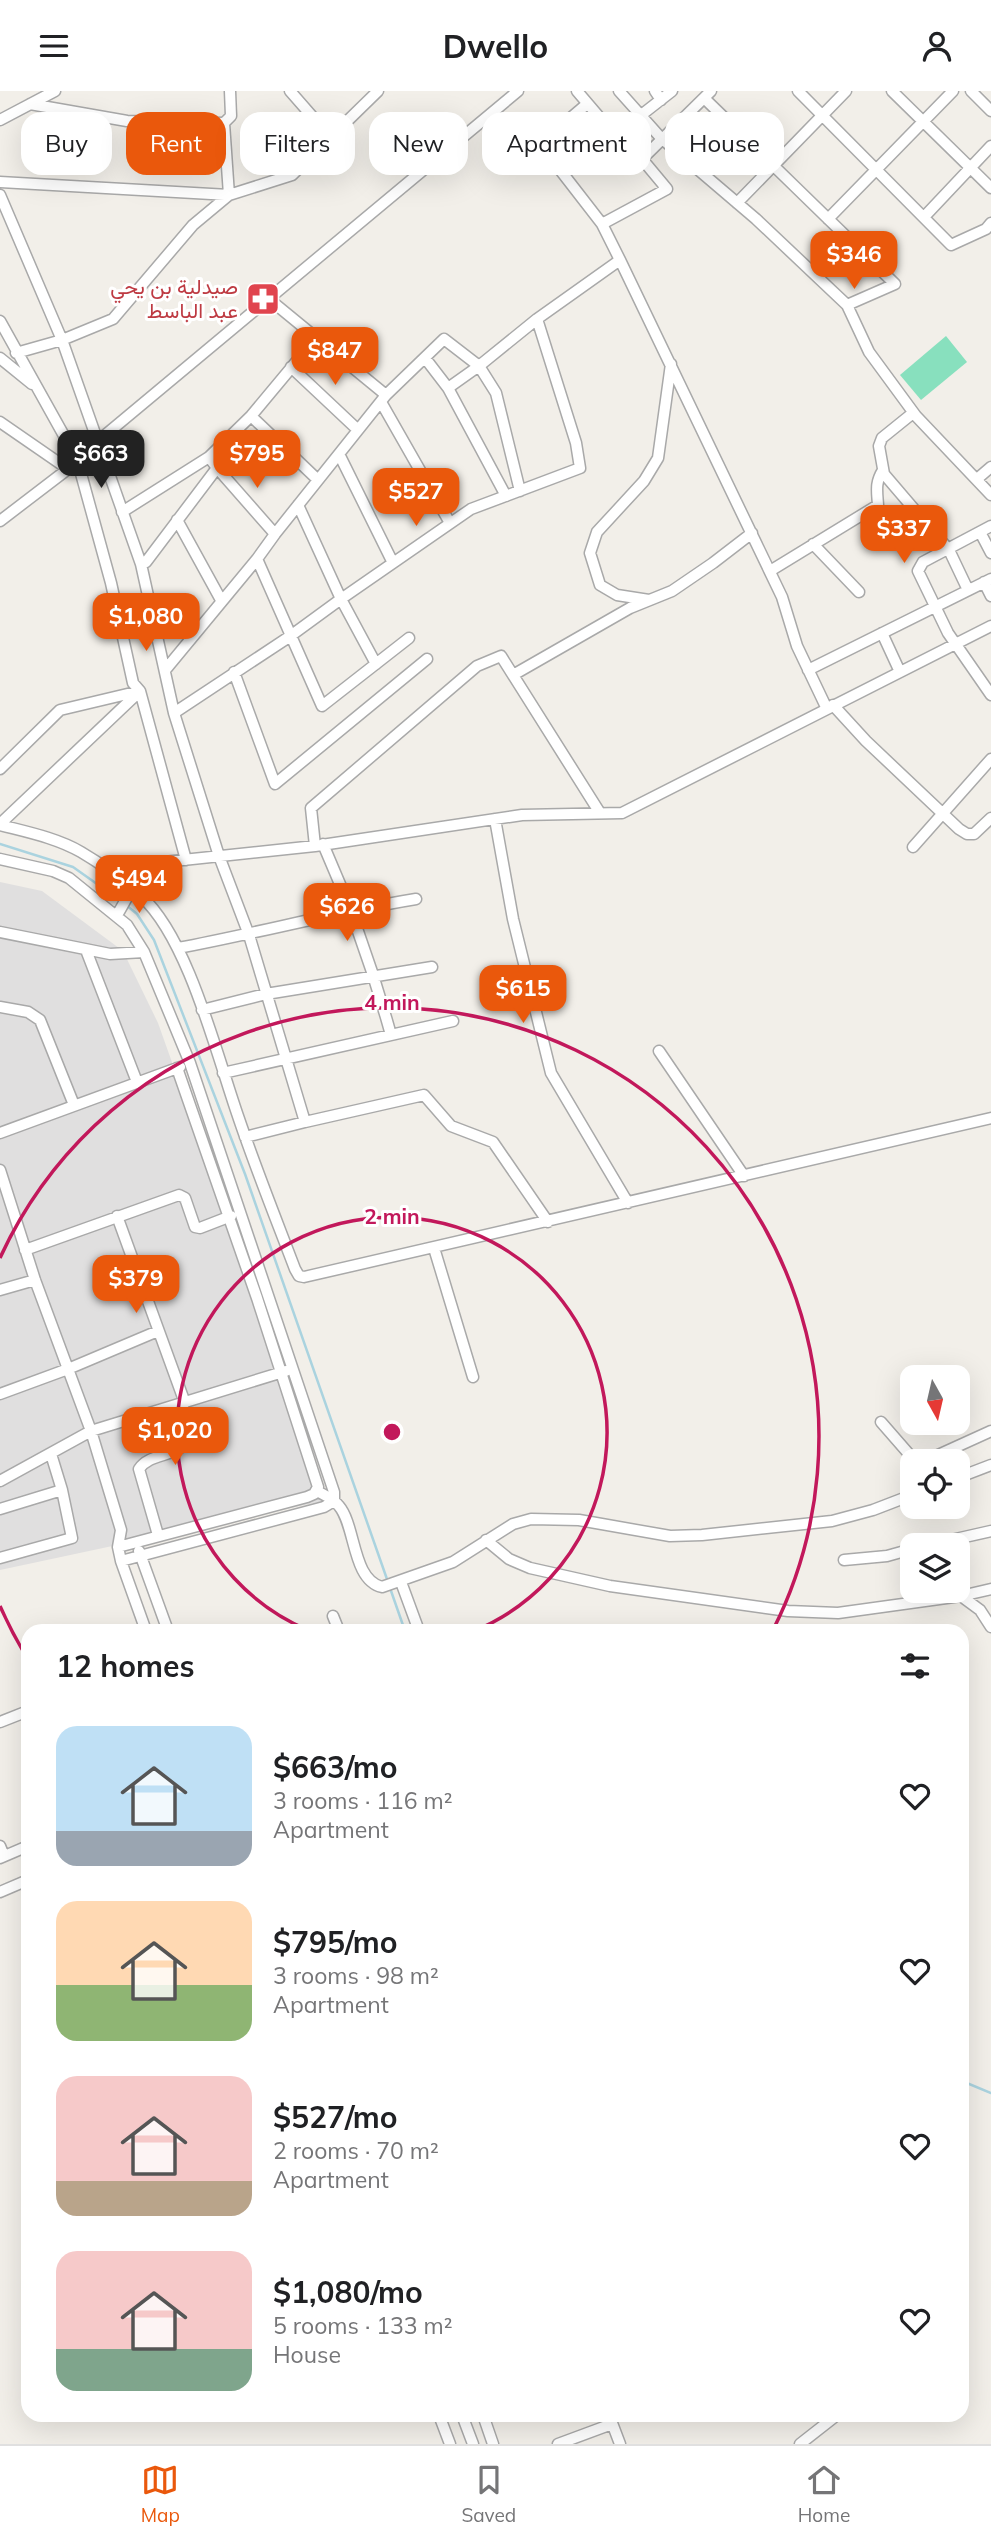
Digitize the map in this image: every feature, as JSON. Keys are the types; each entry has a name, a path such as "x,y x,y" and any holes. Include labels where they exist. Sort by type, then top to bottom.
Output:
{"street":[{"path":"29,91 32,103"},
{"path":"0,120 55,91"},
{"path":"226,121 232,116 230,91"},
{"path":"290,91 308,112"},
{"path":"0,521 68,469 98,441 518,91"},
{"path":"578,91 594,112"},
{"path":"654,91 661,100"},
{"path":"645,112 672,91"},
{"path":"798,91 951,245 986,229 991,223"},
{"path":"784,156 846,91"},
{"path":"892,91 991,188"},
{"path":"828,219 953,91"},
{"path":"971,91 991,111"},
{"path":"355,115 377,92"},
{"path":"624,93 637,112"},
{"path":"651,149 707,95 723,112"},
{"path":"32,103 126,121"},
{"path":"587,104 540,144 602,224 770,571 782,597 796,646 808,670 830,707 967,834 974,834 991,818"},
{"path":"651,128 847,305 869,352 914,413 991,495"},
{"path":"924,217 991,146"},
{"path":"226,152 229,195"},
{"path":"602,224 667,189 651,170"},
{"path":"0,182 229,195 292,175"},
{"path":"737,203 765,175"},
{"path":"783,175 895,284 847,305"},
{"path":"0,195 62,340 141,564 174,713 219,856 249,935 305,1122"},
{"path":"16,353 62,340 113,319 193,225 229,195"},
{"path":"448,388 537,319 620,260"},
{"path":"269,299 383,399 450,523"},
{"path":"174,713 289,637 471,509 580,468 576,443 537,319"},
{"path":"0,321 77,459 111,583 133,683 140,691 186,860"},
{"path":"122,512 209,457 251,416 316,338"},
{"path":"166,670 383,399 444,339 479,366 496,393 520,491"},
{"path":"0,358 38,388"},
{"path":"425,358 448,388 506,496"},
{"path":"649,600 617,595 600,585 590,553 597,532 644,481 658,458 671,364"},
{"path":"292,367 358,430"},
{"path":"914,413 882,438 879,446 883,470 888,480 949,550 968,590"},
{"path":"251,416 318,480"},
{"path":"0,422 68,469"},
{"path":"339,454 393,563"},
{"path":"209,457 275,534"},
{"path":"977,479 991,467"},
{"path":"141,564 146,562 217,468"},
{"path":"770,571 877,505 876,481 883,470"},
{"path":"298,505 341,599 376,664"},
{"path":"0,507 10,512"},
{"path":"177,520 221,600"},
{"path":"991,526 919,566 920,577 935,607 956,644 991,695"},
{"path":"980,532 991,553"},
{"path":"513,675 630,608 672,591 752,533"},
{"path":"813,544 859,592"},
{"path":"257,559 289,637 322,706 409,638"},
{"path":"808,670 987,580 991,596"},
{"path":"117,915 142,873 155,865 319,845 522,815 622,813 991,626"},
{"path":"882,633 900,672"},
{"path":"391,1035 352,909 319,845 312,808 368,757 477,666 501,656 600,813"},
{"path":"234,671 275,784 427,659"},
{"path":"0,769 61,710 140,691"},
{"path":"0,825 140,691"},
{"path":"913,847 991,759"},
{"path":"495,819 513,919 551,1073 628,1203"},
{"path":"0,825 39,835 80,851 142,897 178,948 245,1137 299,1276 317,1276 991,1118"},
{"path":"0,859 53,871 69,878 128,925 144,952 190,1063 333,1487 334,1501"},
{"path":"178,948 249,935 352,909 416,899"},
{"path":"0,932 86,950 118,954 144,952"},
{"path":"86,950 137,1081"},
{"path":"202,1010 266,993 432,967"},
{"path":"0,1007 28,1012 40,1020 74,1105"},
{"path":"223,1073 453,1021"},
{"path":"659,1051 744,1176"},
{"path":"0,1133 190,1063"},
{"path":"177,1068 318,1483 317,1491"},
{"path":"245,1137 424,1095 451,1126 493,1142 548,1222"},
{"path":"0,1170 35,1280 91,1431 121,1530 118,1547 121,1561 144,1624"},
{"path":"25,1250 179,1195 185,1198 195,1227 200,1228 240,1212"},
{"path":"117,1216 185,1403"},
{"path":"433,1248 474,1377"},
{"path":"0,1290 35,1280"},
{"path":"0,1394 158,1331"},
{"path":"0,1481 91,1431 293,1368"},
{"path":"158,1535 139,1469 143,1463 179,1450 184,1445 173,1407"},
{"path":"881,1422 905,1449"},
{"path":"951,1449 991,1431"},
{"path":"0,1558 72,1538 51,1454"},
{"path":"970,1473 991,1465"},
{"path":"0,1509 62,1490"},
{"path":"317,1491 334,1501 342,1511 363,1569 375,1585 393,1584 453,1562 513,1524 531,1519 579,1520 670,1536 805,1526 850,1517 900,1499"},
{"path":"118,1547 307,1497 317,1491"},
{"path":"121,1561 324,1507 334,1501"},
{"path":"121,1530 135,1542 165,1624"},
{"path":"970,1536 991,1531"},
{"path":"486,1540 509,1559 530,1568 610,1586 788,1611 838,1613 910,1603"},
{"path":"844,1560 900,1552"},
{"path":"393,1584 415,1624"},
{"path":"970,1594 991,1589"},
{"path":"970,1603 980,1610 991,1627"},
{"path":"333,1616 337,1624"},
{"path":"0,1722 21,1714"},
{"path":"1,1853 21,1851"},
{"path":"0,1892 21,1883"},
{"path":"442,2422 450,2444"},
{"path":"465,2422 473,2444"},
{"path":"485,2422 493,2444"},
{"path":"558,2444 604,2422"},
{"path":"611,2422 620,2444"},
{"path":"800,2444 828,2422"}],"shaded area":[{"path":"0,882 42,891 123,951 158,1023 328,1500 0,1570"}],"green space":[{"path":"946,336 967,362 921,400 900,375"}],"waterway":[{"path":"0,844 73,867 121,901"},
{"path":"126,905 137,914 154,940 245,1174 388,1582"},
{"path":"390,1588 403,1624"},
{"path":"969,2084 991,2093"}],"place":[{"name":"صيدلية بن يحي عبد الباسط","path":"263,299"}]}
